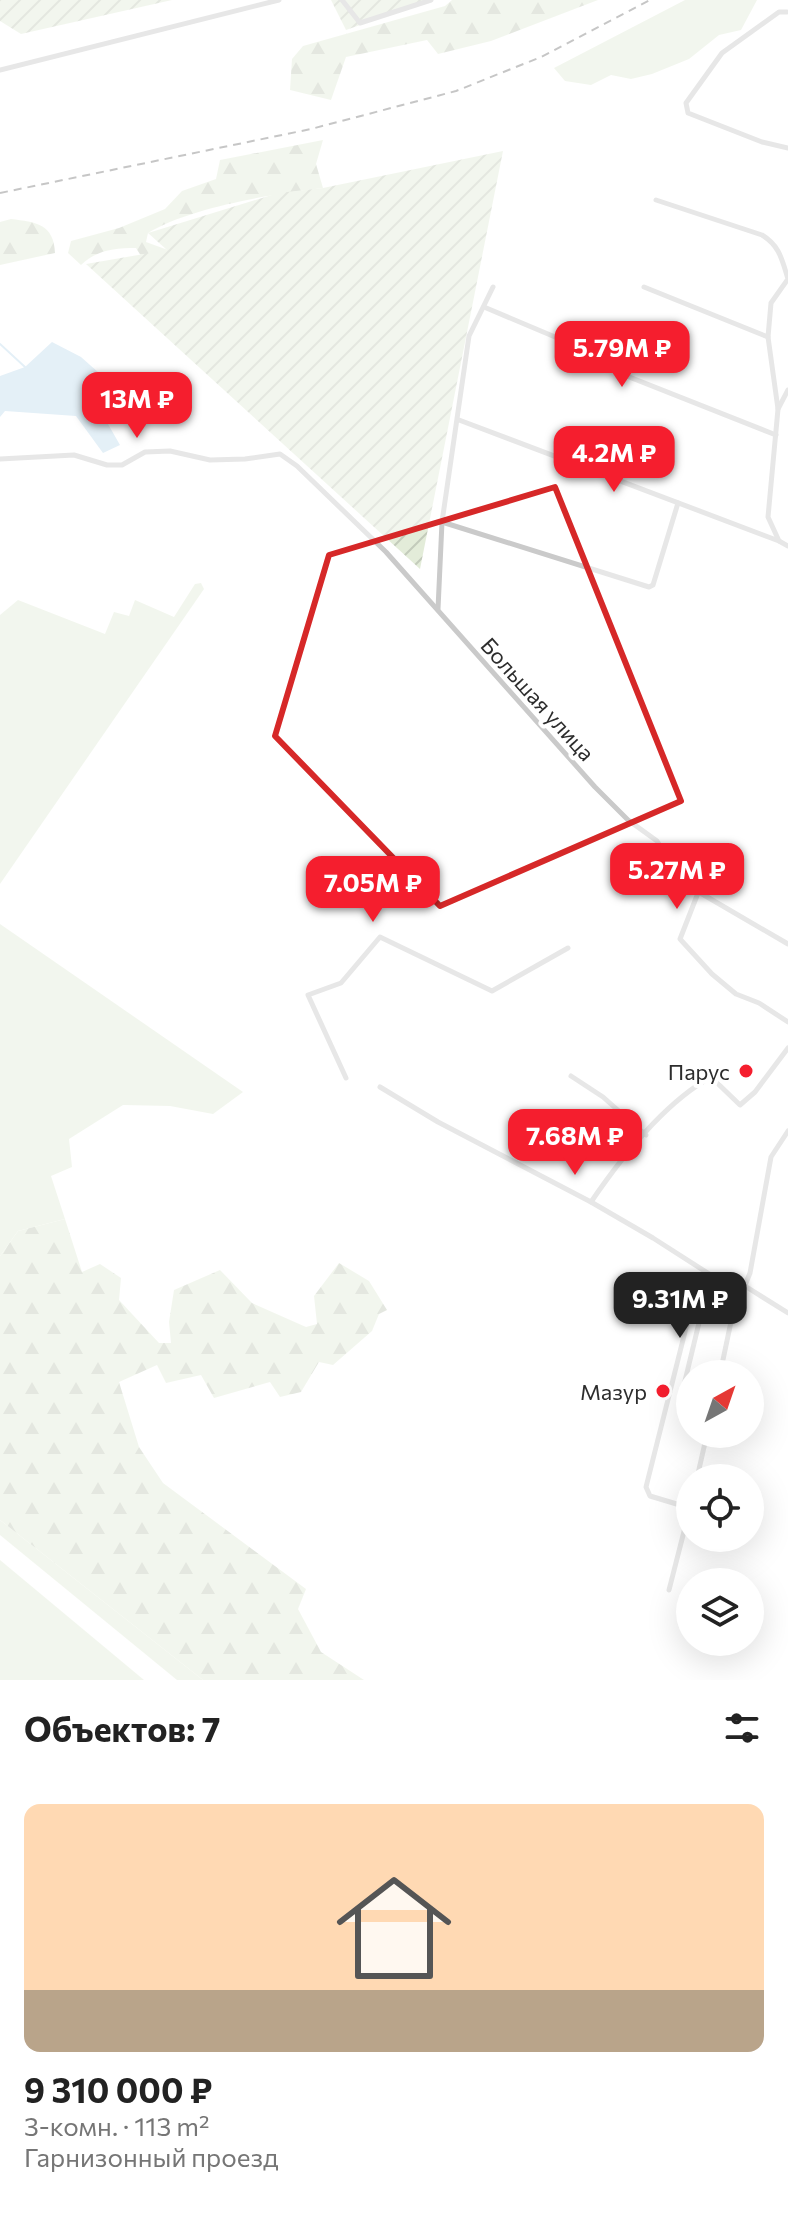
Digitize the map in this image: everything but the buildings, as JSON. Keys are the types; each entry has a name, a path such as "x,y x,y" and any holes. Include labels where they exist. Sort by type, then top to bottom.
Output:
{"street":[{"path":"0,70 279,0"},
{"path":"342,0 360,23 431,0"},
{"path":"787,12 779,12 722,53 686,103 688,113 762,142 788,148"},
{"path":"656,200 762,235 773,242 788,279 771,303 768,337 778,409 768,517 779,541"},
{"path":"438,610 442,522 469,336 493,287"},
{"path":"644,287 768,337"},
{"path":"484,307 593,353 604,367 776,435"},
{"path":"778,409 788,390"},
{"path":"459,420 788,546"},
{"name":"Большая улица","path":"0,459 74,455 107,465 122,465 145,452 170,451 210,460 280,454 297,466 386,552 595,787 628,820 657,841 685,884 788,944"},
{"path":"442,522 649,587 653,585 678,503"},
{"path":"698,893 680,939 712,974 736,994 759,1003 788,1022"},
{"path":"346,1078 308,995 341,983 380,937 492,991 568,948"},
{"path":"591,1202 611,1173 686,1091 711,1077 740,1105 755,1092 788,1048"},
{"path":"571,1076 603,1097 646,1135"},
{"path":"380,1087 438,1122 591,1202 717,1279 735,1307"},
{"path":"723,1360 735,1307 753,1261 771,1157 788,1131"},
{"path":"745,1286 788,1313"},
{"path":"676,1504 653,1498 646,1490 692,1304 697,1296 728,1295"},
{"path":"693,1360 705,1298"},
{"path":"672,1386 676,1387"},
{"path":"669,1590 679,1552"}],"highlighted area":[{"path":"555,487 681,801 440,906 275,736 329,555"}],"green space":[{"path":"0,0 172,0 21,34 0,21"},
{"path":"331,0 431,0 346,30"},
{"path":"452,0 598,0 491,41 438,54 427,40 346,57 331,100 290,90 292,59 303,46 445,6"},
{"path":"685,0 757,0 741,30 719,35 689,59 652,74 631,79 611,75 591,85 565,81 554,68"},
{"path":"323,140 316,164 323,188 233,203 186,216 148,233 146,242 168,250 143,259 136,248 120,249 100,253 81,265 68,253 71,241 119,228 165,209 182,191 216,179 220,160"},
{"path":"503,151 420,569 86,264 167,250 148,233 278,193 323,188"},
{"path":"11,219 42,226 51,236 55,253 0,265 0,222"},
{"path":"201,583 204,589 0,884 0,615 18,600 105,634 114,612 129,616 135,600 174,617 195,584"},
{"path":"0,924 243,1092 213,1114 170,1106 123,1105 69,1139 72,1167 51,1176 65,1219 18,1231 0,1256"},
{"path":"65,1219 82,1272 100,1264 121,1278 119,1300 159,1343 171,1343 169,1322 174,1290 220,1270 252,1303 306,1327 317,1324 314,1296 339,1263 369,1281 387,1310 379,1314 372,1331 333,1365 319,1362 301,1392 280,1397 270,1382 214,1398 201,1375 166,1383 157,1365 119,1382 139,1447 163,1483 306,1589 298,1609 321,1652 364,1680 203,1680 0,1520 0,1256 18,1231"},
{"path":"0,1520 203,1680 177,1680 0,1535"},
{"path":"0,1560 144,1680 0,1680"}],"water":[{"path":"52,342 81,357 99,373 85,384 120,445 103,453 76,416 5,411 0,417 0,376 25,367"}],"waterway":[{"path":"0,344 25,367"}],"railway":[{"path":"0,193 311,129 456,91 541,57 650,0"}],"place":[{"name":"Парус","path":"746,1071"},
{"name":"Мазур","path":"663,1391"}]}
